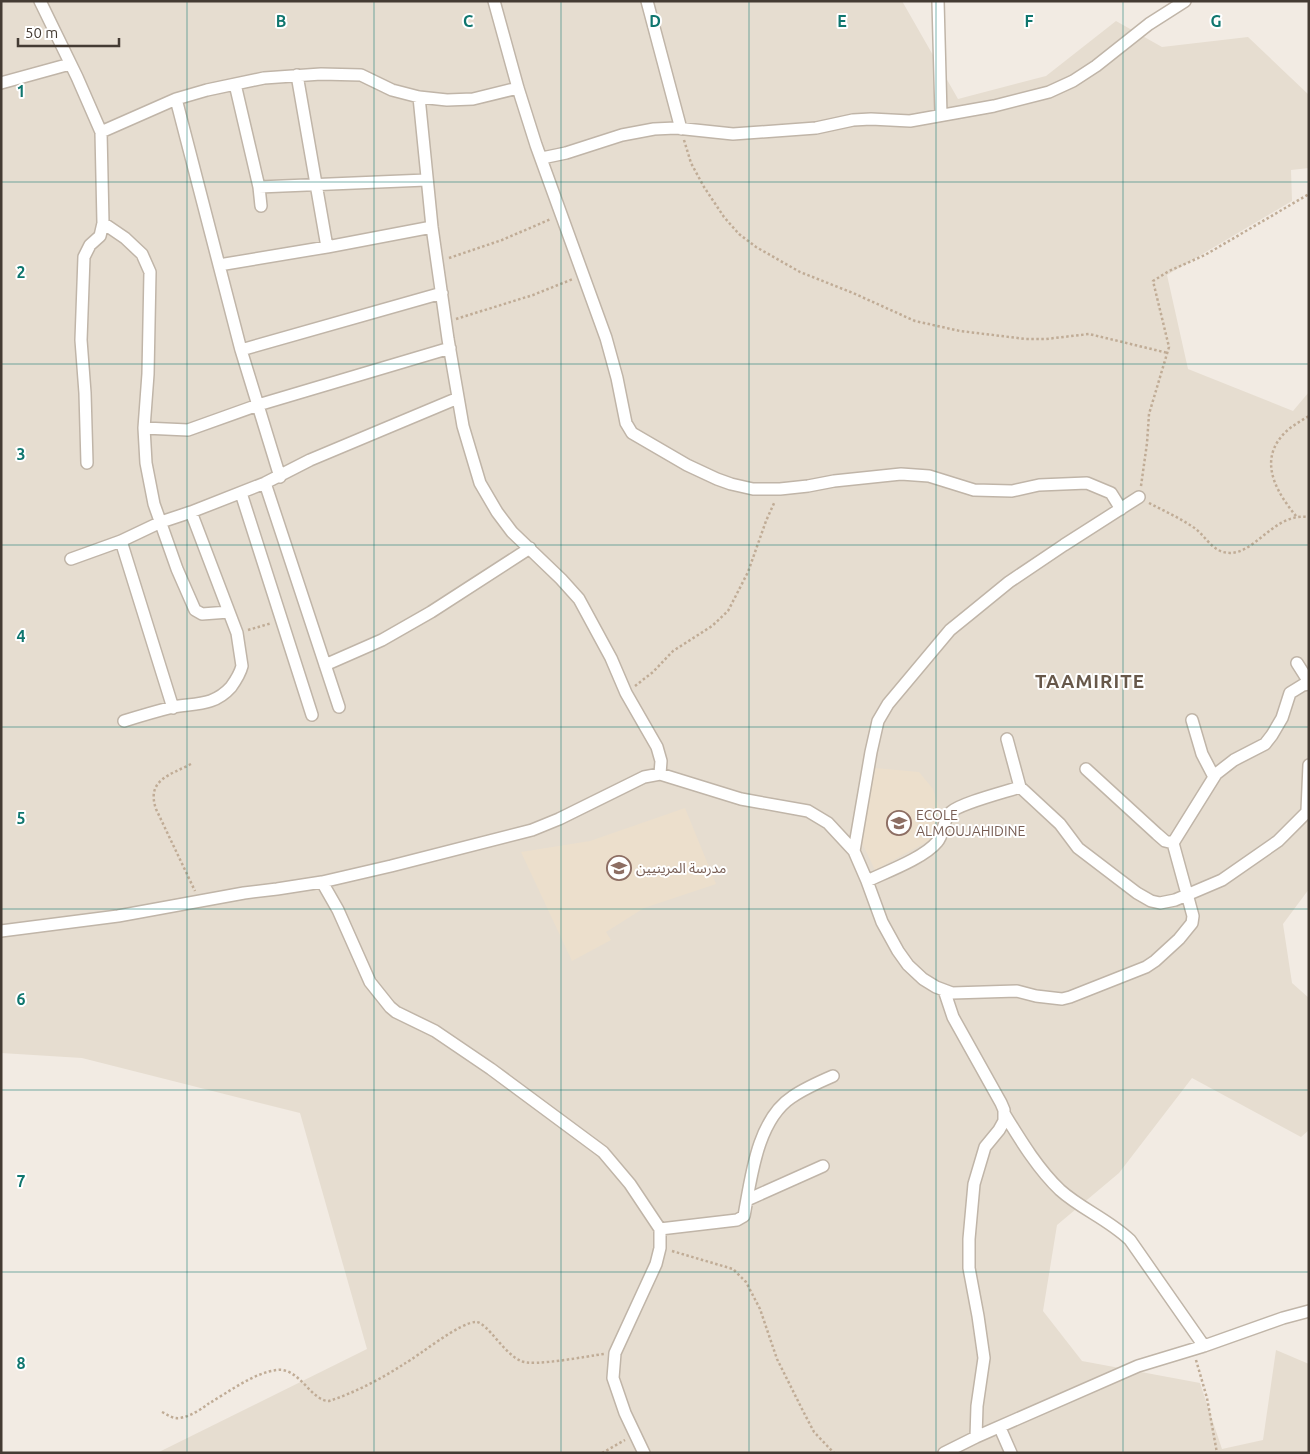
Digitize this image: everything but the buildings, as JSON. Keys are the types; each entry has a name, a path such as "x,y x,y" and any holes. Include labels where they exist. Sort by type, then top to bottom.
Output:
{"street":[{"path":"40,1 101,132 103,224 100,236 90,245 84,257 81,340 87,464"},
{"path":"494,1 518,88 606,338 617,378 626,423 632,433 688,465 731,484 753,489 780,489 901,474 929,476 974,490 1012,491 1039,485 1086,483 1111,493 1121,509"},
{"path":"647,1 682,129"},
{"path":"938,1 941,115"},
{"path":"542,158 566,153 622,135 654,129 682,129 733,134 816,128 853,120 910,121 1004,104 1049,92 1072,81 1096,66 1149,24 1185,1"},
{"path":"1,83 70,64"},
{"path":"101,132 176,99 264,78 321,74 361,75 392,90 419,97 447,100 473,99 518,88"},
{"path":"297,75 327,247"},
{"path":"235,84 259,186 261,206"},
{"path":"419,97 426,180 450,348 463,426 480,483 496,512 512,532 579,599 611,658 626,693 657,747 661,761 660,774"},
{"path":"176,99 241,350 280,476"},
{"path":"259,186 426,180"},
{"path":"103,224 125,238 142,254 150,272 148,374 144,428 146,463 151,491 160,522 177,569 195,610 202,614 229,612"},
{"path":"218,265 327,247 432,226"},
{"path":"241,350 442,293"},
{"path":"144,428 188,430 258,405 450,348"},
{"path":"71,559 121,540 160,522 192,512 265,483 310,460 458,398"},
{"path":"265,483 339,707"},
{"path":"240,493 312,715"},
{"path":"854,852 878,721 888,704 950,630 1010,582 1139,497"},
{"path":"124,720 216,700 224,694 239,676 242,666 237,633 192,512"},
{"path":"121,540 173,708"},
{"path":"326,665 382,640 431,612 530,548"},
{"path":"1,931 118,916 322,882 532,830 559,819 644,777 660,774 741,799 808,811 828,823 854,852 882,922 898,952 923,979 952,993 1017,991 1036,996 1070,997 1146,967 1180,939 1192,923 1193,916 1173,842 1214,777 1222,768 1265,744 1282,718 1290,693 1309,683 1297,663"},
{"path":"1192,720 1202,754 1214,777"},
{"path":"1007,739 1020,787 1060,824 1078,848 1137,893 1151,901 1160,903 1187,896 1222,880 1278,841 1308,810 1309,765"},
{"path":"1086,769 1156,834 1165,841 1173,842"},
{"path":"867,881 915,858 934,846 940,839 946,817 958,808 1020,787"},
{"path":"322,882 338,910 366,974 390,1007 396,1012 436,1031 603,1152 630,1184 660,1229 660,1248 656,1264 615,1353 613,1378 644,1453"},
{"path":"944,990 953,1017 1001,1103 1005,1115 1040,1167 1061,1191 1116,1227 1130,1240 1199,1347"},
{"path":"660,1229 737,1220 744,1216 751,1175 762,1139 776,1111 790,1097 833,1076"},
{"path":"976,1437 977,1406 984,1358 969,1268 969,1239 974,1184 984,1148 999,1130 1005,1115"},
{"path":"747,1200 823,1166"},
{"path":"944,1453 1129,1370 1309,1311"},
{"path":"1000,1428 1011,1453"}],"path":[{"path":"682,129 691,163 724,217 739,234 756,247 800,272 915,321 960,331 1026,339 1046,339 1089,334 1168,353"},
{"path":"1309,194 1204,255 1153,281 1169,347 1149,414 1139,497 1194,528 1220,551 1235,553 1250,546 1278,524 1296,516 1309,517"},
{"path":"437,262 502,240 562,215"},
{"path":"447,322 534,295 584,274"},
{"path":"1296,516 1281,497 1270,467 1272,455 1281,437 1309,416"},
{"path":"626,693 653,672 673,651 712,626 728,611 748,572 766,521 780,489"},
{"path":"237,633 281,620"},
{"path":"191,764 158,783 153,795 156,809 200,902"},
{"path":"660,1248 733,1269 746,1282 754,1295 778,1359 803,1411 814,1432 834,1453"},
{"path":"162,1412 178,1418 194,1413 257,1376 280,1369 289,1371 319,1397 329,1401 403,1365 458,1328 474,1321 486,1326 503,1348 522,1362 560,1361 615,1353"},
{"path":"1199,1347 1217,1453"},
{"path":"602,1453 635,1434"}],"shaded area":[{"path":"1,1 902,1 958,99 1046,76 1116,21 1162,47 1248,37 1309,95 1309,168 1291,170 1292,201 1167,275 1188,369 1293,411 1309,392 1309,889 1283,924 1292,983 1309,998 1309,1130 1301,1137 1192,1078 1119,1173 1057,1225 1043,1311 1082,1361 1200,1383 1222,1449 1263,1440 1276,1350 1309,1364 1309,1453 157,1453 367,1349 300,1113 82,1058 1,1053"},
{"name":"ECOLE ALMOUJAHIDINE","path":"875,768 919,772 933,789 939,808 932,839 875,870 859,837"},
{"name":"مدرسة المرينيين","path":"685,808 716,884 644,908 606,932 611,940 572,961 521,852 590,841"}],"place":[{"name":"ECOLE ALMOUJAHIDINE","path":"899,823"},
{"name":"مدرسة المرينيين","path":"619,868"}],"district":[{"name":"TAAMIRITE","path":"1090,681"}]}
